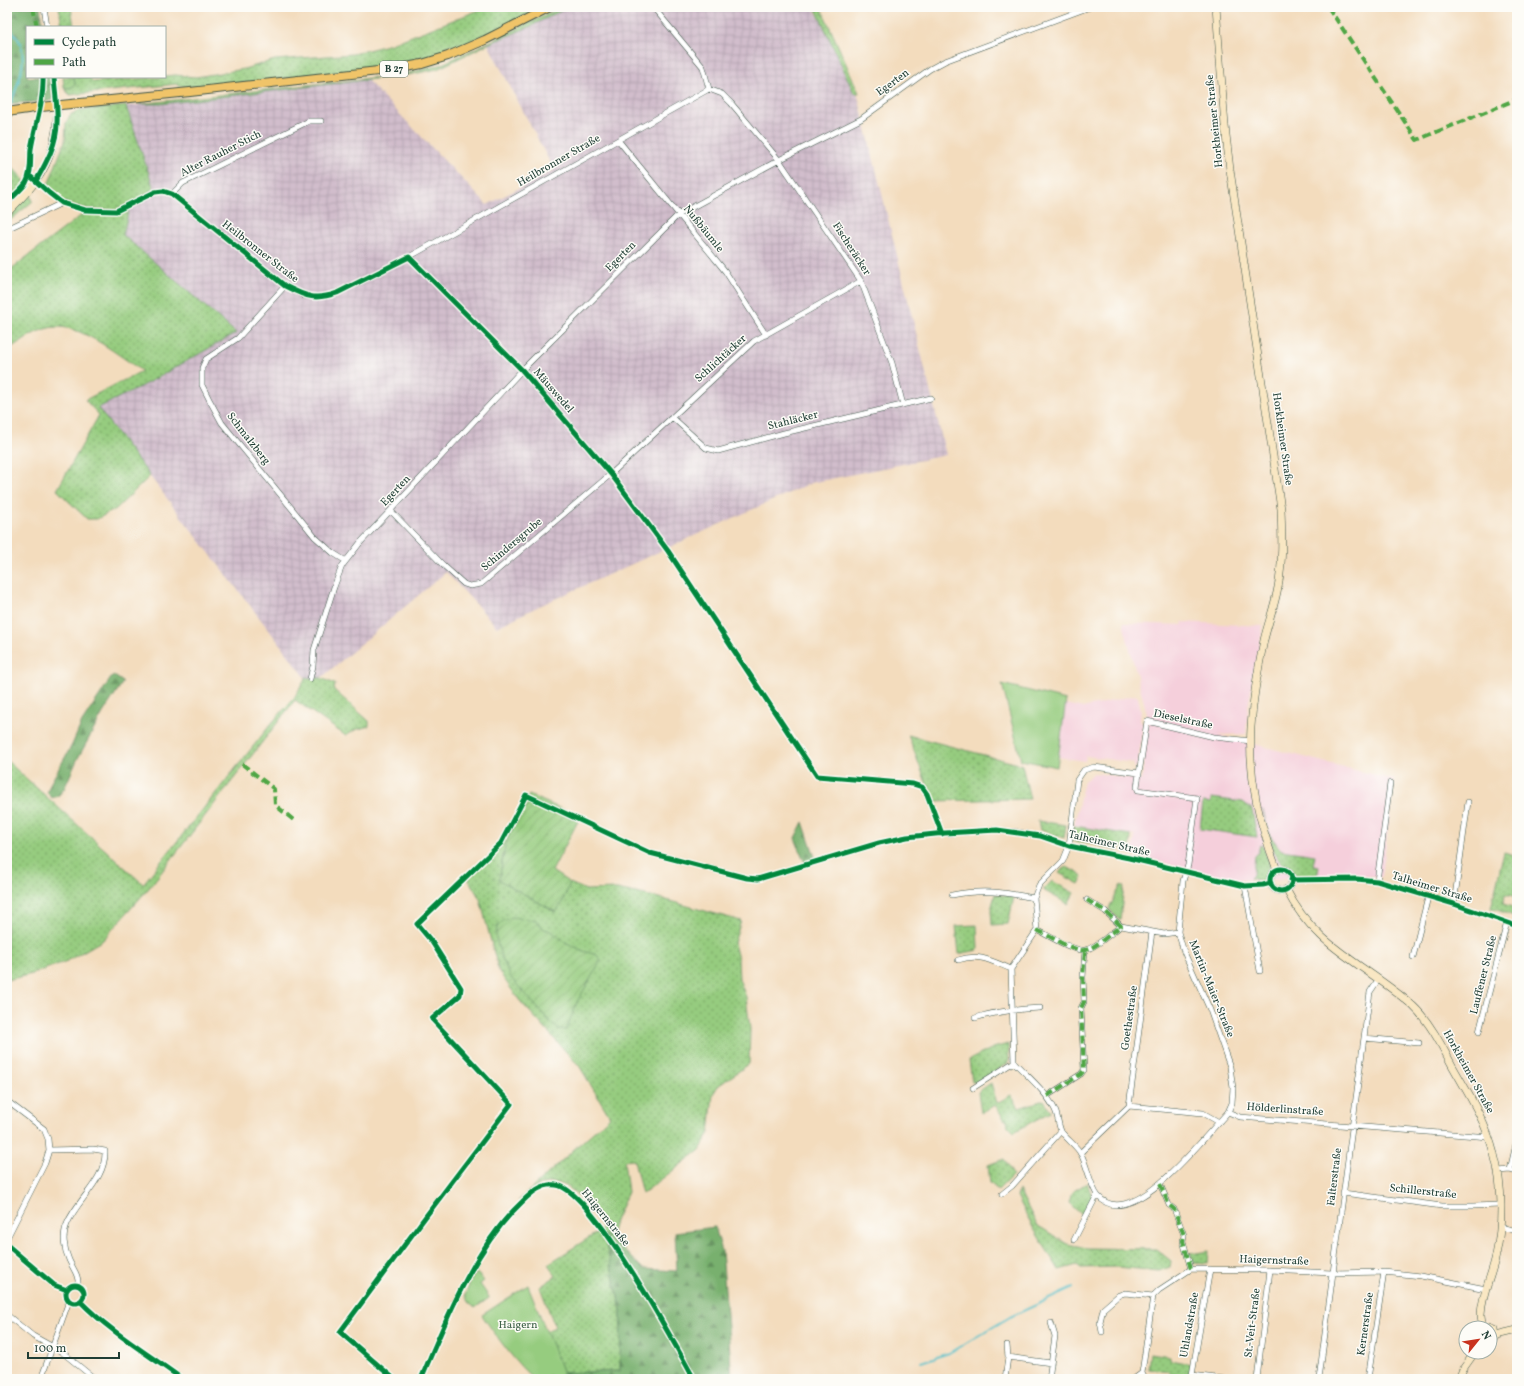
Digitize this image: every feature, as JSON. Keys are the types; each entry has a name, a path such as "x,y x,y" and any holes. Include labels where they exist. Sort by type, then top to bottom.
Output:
{"main road":[{"name":"B 27","path":"7,112 57,105 388,70 422,64 467,48 550,7"},
{"name":"Horkheimer Straße","path":"1216,7 1225,126 1237,215 1282,509 1282,552 1278,588 1264,640 1258,671 1253,703 1251,741 1252,770 1257,810 1277,870"},
{"path":"7,213 36,181 47,162 56,133 57,105"},
{"path":"1284,869 1291,876 1292,880 1286,889 1279,890 1275,889 1271,883 1271,877 1277,870 1284,869"},
{"name":"Horkheimer Straße","path":"1286,889 1298,911 1320,936 1340,953 1394,990 1414,1008 1425,1021 1476,1105 1489,1137 1498,1171 1500,1205 1500,1227 1496,1256 1486,1289 1481,1320"},
{"path":"1498,1335 1517,1330"},
{"path":"1459,1379 1463,1369 1469,1360"}],"street":[{"path":"44,7 47,26"},
{"path":"653,7 702,67 709,89 722,94 732,103 779,160"},
{"name":"Egerten","path":"310,679 314,650 334,587 346,561 360,543 522,370 678,214 779,160 861,119 930,69 1090,7"},
{"path":"54,78 57,105"},
{"name":"Heilbronner Straße","path":"172,194 285,286 304,296 324,297 359,283 409,256 709,89"},
{"name":"Alter Rauher Stich","path":"172,194 183,183 309,122 321,121"},
{"name":"Nußbäumle","path":"618,140 725,271 766,335"},
{"name":"Fischeräcker","path":"779,160 861,281 892,363 903,405"},
{"path":"36,181 49,194 62,203 85,210 116,211 155,192 163,191 172,194"},
{"path":"7,229 62,203"},
{"name":"Mäuswedel","path":"409,256 522,370 611,474 668,551"},
{"name":"Schlichtäcker","path":"611,474 754,341 861,281"},
{"name":"Schmalzberg","path":"285,286 238,338 206,359 202,368 202,385 222,423 314,537 333,553 346,561"},
{"name":"Stahläcker","path":"672,417 706,448 718,451 784,433 931,398"},
{"name":"Schindersgrube","path":"391,511 443,565 464,584 476,586 481,584 611,474"},
{"name":"Dieselstraße","path":"1186,873 1197,798 1138,790 1137,787 1147,721 1214,737 1251,741"},
{"path":"1139,773 1094,767 1084,770 1077,780 1069,846 1063,861 1039,886 1034,898 1038,930 1011,969 1014,1062 1047,1096 1056,1111 1062,1131 1080,1153 1097,1196 1105,1202 1114,1205 1124,1204 1136,1200 1160,1184 1228,1112"},
{"path":"1377,881 1390,783"},
{"path":"1454,904 1468,802"},
{"name":"Talheimer Straße","path":"942,834 997,830 1019,832 1040,836 1069,846 1129,858 1186,873 1245,886 1271,883"},
{"name":"Martin-Maier-Straße","path":"1186,873 1183,881 1178,932 1184,952 1210,1010 1230,1067 1233,1088 1232,1103 1228,1112"},
{"name":"Talheimer Straße","path":"1292,880 1356,878 1377,881 1454,904 1517,926"},
{"path":"1245,886 1260,971"},
{"path":"952,895 991,890 1034,898"},
{"path":"1413,957 1428,896"},
{"path":"1087,900 1105,911 1121,926 1164,934 1178,932"},
{"name":"Lauffener Straße","path":"1479,1032 1507,922"},
{"path":"1038,930 1078,950 1085,950 1091,948 1121,926"},
{"name":"Goethestraße","path":"1130,1106 1152,932"},
{"path":"1047,1096 1081,1074 1084,1070 1081,1008 1084,1002 1083,977 1085,950"},
{"path":"958,960 977,956 1011,969"},
{"name":"Falterstraße","path":"1319,1379 1370,992 1378,980"},
{"path":"975,1018 990,1013 1013,1009 1040,1008"},
{"path":"1364,1038 1419,1043"},
{"path":"973,1088 1014,1062"},
{"path":"7,1101 44,1129 48,1139 49,1150 45,1163 7,1238"},
{"path":"1080,1153 1130,1106 1203,1113 1219,1122"},
{"name":"Hölderlinstraße","path":"1228,1112 1240,1116 1489,1137"},
{"path":"1002,1194 1012,1186 1062,1131"},
{"path":"1510,1170 1517,1140"},
{"path":"49,1150 105,1151 105,1158 96,1181 66,1224 64,1242 68,1259 79,1278 78,1285"},
{"path":"1498,1171 1510,1170 1517,1172"},
{"path":"1145,1379 1142,1373 1154,1296 1159,1290 1191,1269 1182,1241 1184,1234 1174,1209 1168,1205 1160,1184"},
{"name":"Haigernstraße","path":"421,1379 449,1315 488,1243 502,1222 533,1192 541,1187 556,1185 565,1187 577,1197 625,1259 694,1379"},
{"name":"Schillerstraße","path":"1343,1193 1442,1206 1500,1205"},
{"path":"1074,1240 1097,1196"},
{"path":"1500,1227 1517,1231"},
{"path":"7,1245 54,1285 66,1290"},
{"name":"Haigernstraße","path":"1191,1269 1270,1270 1332,1273 1384,1272 1421,1276 1486,1289"},
{"name":"Uhlandstraße","path":"1210,1269 1192,1375 1224,1379"},
{"name":"St.-Veit-Straße","path":"1257,1379 1270,1270"},
{"name":"Kernerstraße","path":"1368,1379 1379,1315 1384,1272"},
{"path":"66,1290 71,1285 78,1285 83,1290 84,1294 80,1301"},
{"path":"41,1379 69,1301 66,1290"},
{"path":"1102,1332 1100,1322 1103,1309 1119,1295 1125,1293 1154,1296"},
{"path":"69,1301 80,1301"},
{"path":"80,1301 118,1333 182,1379"},
{"path":"7,1315 33,1336 62,1352 96,1379"},
{"path":"1049,1379 1055,1336 1051,1323"},
{"path":"1005,1379 1008,1357 1007,1345"},
{"path":"1008,1357 1051,1363"},
{"path":"1134,1379 1142,1373"}],"shaded area":[{"path":"559,7 813,7 839,52 858,96 946,455 811,483 535,608 497,627 446,572 321,678 306,678 97,408 153,380 236,333 123,235 130,205 154,188 126,106 367,80 487,205 554,170 488,44"},
{"path":"1182,622 1263,626 1248,707 1246,734 1218,735 1394,780 1382,877 1296,877 1263,881 1236,879 1199,873 1132,854 1135,835 1074,826 1084,781 1094,773 1142,780 1148,718 1123,623 1183,625"},
{"path":"1135,695 1138,697 1141,710 1140,721 1143,724 1138,764 1136,767 1134,768 1134,763 1086,756 1085,761 1058,757 1065,704 1083,708"}],"green space":[{"path":"7,7 40,7 43,26 26,26 26,78 51,78 53,99 50,101 15,103 7,106"},
{"path":"59,7 71,7 74,26 62,26"},
{"path":"487,7 544,7 454,49 451,45 446,47 449,52 422,62 404,65 205,87 178,86 177,84 70,95 64,87 70,88 75,85 74,78 90,78 93,82 166,78 166,76 175,75 196,77 244,69 275,60 353,54 391,44"},
{"path":"563,7 568,7 529,27 488,44 437,69 408,75 160,104 139,104 405,74 440,65"},
{"path":"815,7 820,7 823,12 859,93 854,93"},
{"path":"63,78 74,78 75,85 70,88 64,87"},
{"path":"126,106 154,189 139,199 116,210 87,209 62,202 46,190 65,141 66,123 70,115 80,110"},
{"path":"7,161 24,180 33,201 7,223"},
{"path":"7,165 19,178 7,190"},
{"path":"130,205 123,235 236,333 153,380 98,408 150,476 116,509 97,519 87,519 57,490 99,415 85,400 142,371 101,343 78,331 67,328 57,327 44,329 7,350 7,272 87,211 116,212"},
{"path":"113,675 123,682 103,713 78,758 64,789 58,796 52,798 47,793 50,784 72,745 82,722"},
{"path":"306,678 321,678 335,684 334,690 369,721 369,726 355,730 346,736 295,700 149,888 103,940 67,961 32,974 7,980 7,761 143,884 271,724 294,698"},
{"path":"1002,684 1066,700 1057,767 1021,760"},
{"path":"908,735 1022,765 1030,799 933,801"},
{"path":"529,795 580,817 578,821 539,804 503,854 500,880 555,912 562,902 570,883 586,890 617,889 659,898 741,921 734,943 738,959 739,979 746,997 750,1029 749,1064 718,1086 713,1094 709,1134 700,1150 642,1194 634,1160 624,1161 628,1192 615,1221 611,1236 604,1236 621,1310 620,1371 563,1373 546,1331 555,1327 540,1287 556,1276 548,1264 601,1230 603,1227 584,1201 576,1193 559,1183 549,1183 538,1186 518,1201 610,1117 580,1067 520,1001 499,972 480,899 467,877 498,848"},
{"path":"1211,798 1243,802 1252,809 1257,837 1200,829 1203,802 1211,803"},
{"path":"531,802 578,821 552,871 570,883 556,912 499,880 506,842 520,815"},
{"path":"1263,810 1269,834 1281,850 1315,855 1313,865 1319,866 1317,876 1296,877 1278,859 1267,831"},
{"path":"1038,821 1066,825 1064,838 1040,830"},
{"path":"803,822 816,860 805,863 795,838"},
{"path":"1074,826 1131,835 1130,850 1120,847 1118,851 1090,843 1072,841"},
{"path":"1260,845 1262,845 1267,854 1270,864 1269,873 1263,881 1250,878 1253,875 1255,856 1258,853"},
{"path":"1504,852 1517,856 1517,897 1505,894 1503,904 1517,908 1517,917 1491,908"},
{"path":"1065,866 1083,876 1079,884 1059,873"},
{"path":"1052,881 1074,893 1068,904 1043,890"},
{"path":"1121,885 1124,887 1119,920 1109,909"},
{"path":"995,894 1014,897 1008,924 992,925 991,910"},
{"path":"512,917 536,920 544,929 551,931 565,942 583,951 597,955 601,960 577,1002 566,1030 559,1029 553,1025 511,978 501,956 496,938 497,927 503,921"},
{"path":"977,925 978,950 959,954 956,926"},
{"path":"1008,1044 1009,1059 1007,1064 979,1082 972,1082 969,1060 993,1048"},
{"path":"991,1083 997,1103 1011,1095 1019,1108 1044,1100 1051,1112 1014,1132 1008,1126 1007,1119 1005,1120 995,1105 981,1113 978,1092"},
{"path":"1004,1159 1013,1175 998,1190 990,1183 988,1165"},
{"path":"1087,1183 1092,1196 1082,1215 1069,1203 1072,1192"},
{"path":"1019,1190 1037,1225 1067,1244 1087,1248 1156,1249 1171,1261 1170,1267 1159,1271 1117,1267 1081,1268 1077,1265 1059,1270 1032,1226 1017,1196"},
{"path":"715,1227 722,1251 732,1379 557,1379 563,1373 620,1371 621,1310 604,1235 611,1236 643,1269 677,1271 675,1232"},
{"path":"1209,1251 1208,1263 1193,1262 1190,1254"},
{"path":"477,1273 484,1281 480,1284 489,1298 475,1308 468,1302 465,1295 471,1280"},
{"name":"Haigern","path":"528,1285 563,1373 557,1379 554,1379 549,1375 546,1379 537,1379 528,1374 506,1349 482,1315"},
{"path":"1150,1353 1170,1356 1170,1360 1191,1364 1188,1379 1174,1379 1168,1371 1148,1368"}],"waterway":[{"path":"7,25 19,40 23,61 20,77 9,108"},
{"path":"921,1362 949,1353 1010,1317 1073,1288"}],"marked path":[{"path":"33,7 37,26"},
{"path":"1328,7 1417,140 1517,99"},
{"path":"242,764 274,789 275,805 296,822"},
{"path":"1037,930 1074,948 1080,950 1089,949 1104,940 1121,926 1105,911 1087,900"},
{"path":"1047,1096 1081,1074 1084,1070 1081,1008 1084,1002 1083,977 1085,950"},
{"path":"1160,1184 1169,1205 1174,1209 1184,1235 1183,1241 1191,1269"}],"cycle path":[{"path":"7,203 24,186 28,179 31,149 41,104 43,78"},
{"path":"36,181 53,146 57,131 54,78"},
{"path":"29,175 62,203 85,210 116,211 155,192 163,191 172,194 285,286 304,295 322,297 337,293 409,257 522,370 611,474 668,551 817,776 913,784 922,787 927,794 942,834"},
{"path":"394,1379 340,1332 511,1104 432,1019 460,995 461,988 432,942 417,924 501,843 526,795 650,853 747,878 758,879 879,843 907,837 997,830 1040,836 1069,846 1129,858 1245,886 1271,883"},
{"path":"1281,869 1285,870 1291,876 1292,880 1291,884 1285,890 1281,891 1277,890 1271,884 1270,880 1271,876 1277,870 1281,869"},
{"path":"1291,880 1357,879 1377,881 1454,904 1517,926"},
{"path":"421,1379 463,1285 490,1240 505,1220 529,1195 541,1187 551,1185 556,1185 571,1193 590,1212 610,1239 651,1303 694,1379"},
{"path":"7,1245 54,1285 67,1290"},
{"path":"75,1285 81,1288 84,1294 81,1300 75,1303 69,1300 66,1294 69,1288 75,1285"},
{"path":"80,1301 116,1332 182,1379"}]}
